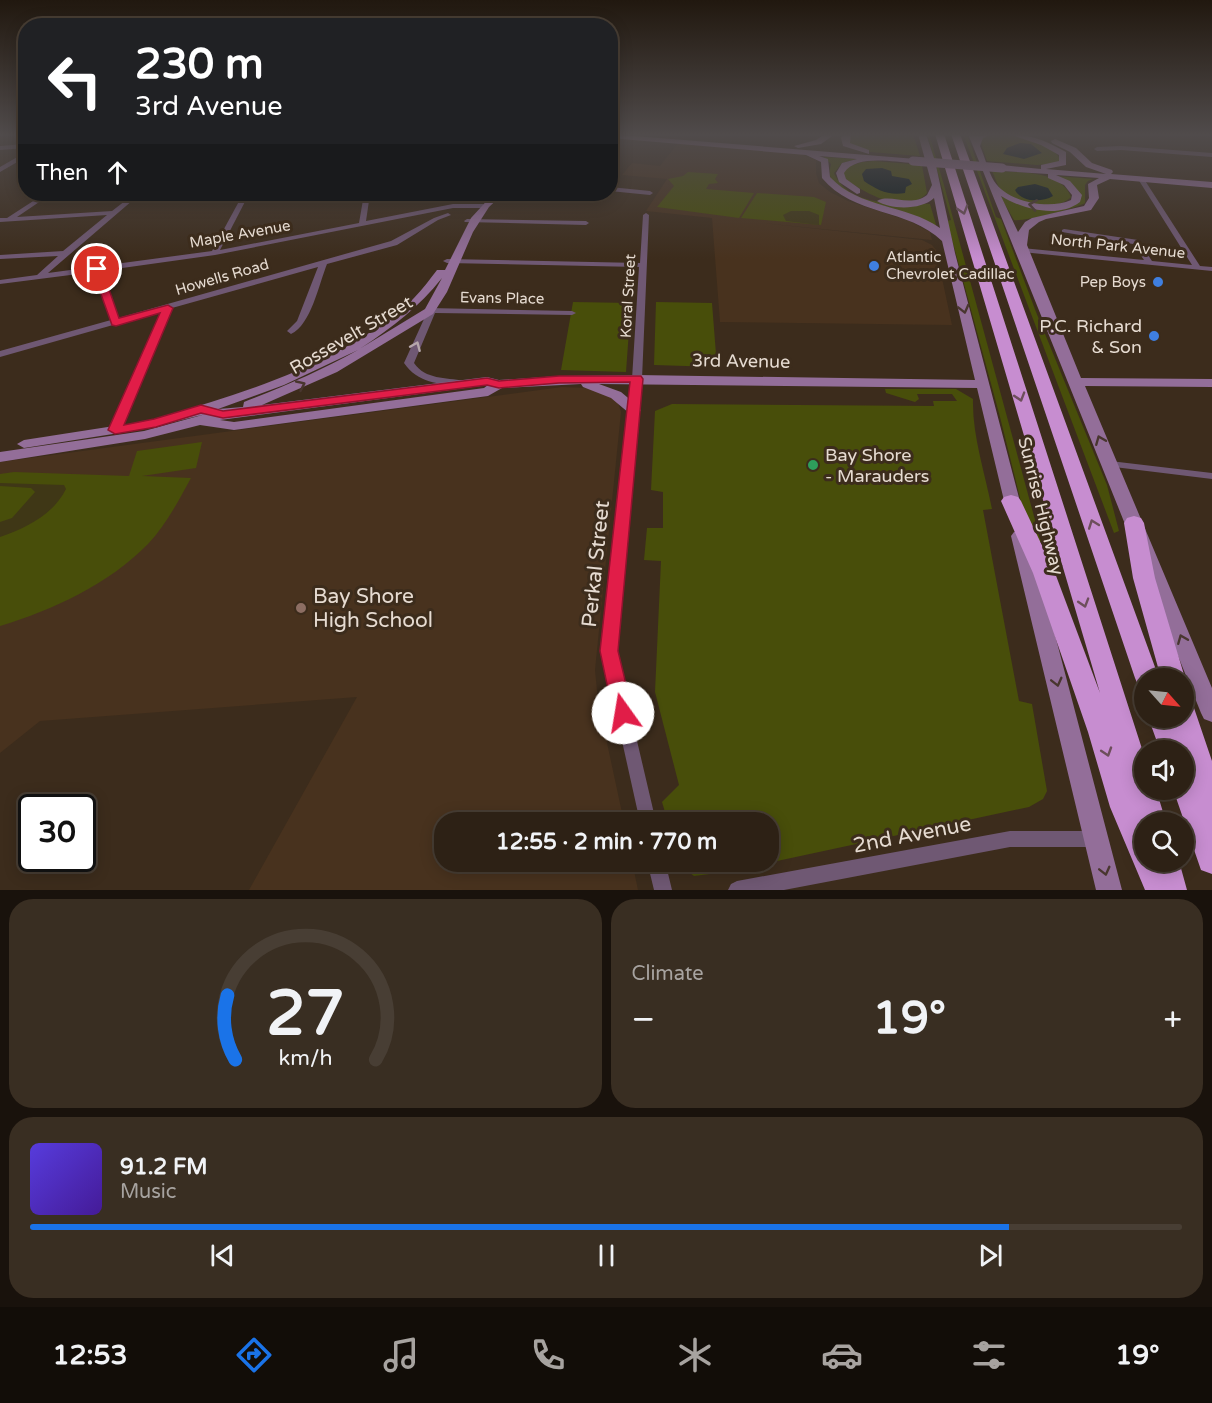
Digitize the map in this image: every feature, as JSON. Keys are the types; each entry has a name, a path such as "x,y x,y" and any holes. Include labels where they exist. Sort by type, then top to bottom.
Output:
{"highway":[{"name":"Sunrise Highway","path":"939,176 1149,812"},
{"name":"Sunrise Highway","path":"970,176 1144,668"},
{"path":"1011,501 1044,573 1134,830"},
{"path":"1134,523 1144,578 1170,668"},
{"path":"1189,728 1212,820"},
{"path":"1191,800 1212,860"},
{"path":"1153,872 1160,890"},
{"path":"1167,872 1173,890"}],"main road":[{"path":"826,176 839,190 861,201 925,223 947,240"},
{"path":"841,176 848,186 862,194 882,201 902,203 928,199 936,185"},
{"name":"Sunrise Highway","path":"934,176 947,240 1109,890"},
{"path":"987,176 1022,250 1212,713"},
{"path":"990,182 1008,198 1029,205 1062,207 1076,200 1076,192 1067,183 1047,176"},
{"path":"1084,176 1141,179"},
{"path":"1108,176 1212,185"},
{"path":"1121,176 1126,177"},
{"path":"1022,250 1024,232 1030,224 1045,217 1088,208 1094,198 1092,183 1112,178"},
{"path":"480,206 485,201"},
{"path":"480,206 488,201"},
{"name":"Rossevelt Street","path":"224,420 328,372 376,346 432,310 451,261 470,221 480,206"},
{"path":"145,435 201,415 284,380 372,336 403,314 431,287 451,261"},
{"name":"3rd Avenue","path":"331,406 462,383 487,381 499,384 559,380 637,379 983,384"},
{"path":"559,380 605,389 634,410"},
{"path":"1076,382 1212,383"},
{"name":"3rd Avenue","path":"115,430 185,415 201,415 224,420 331,406 488,392 499,384"},
{"path":"0,457 145,435 224,420"},
{"path":"0,447 115,430"}],"street":[{"path":"1141,179 1197,267"},
{"path":"618,190 650,194"},
{"path":"9,219 37,201"},
{"path":"38,278 129,201"},
{"path":"215,254 242,201"},
{"path":"362,224 366,201"},
{"name":"Maple Avenue","path":"0,282 215,254 453,206 480,206"},
{"path":"0,220 114,213"},
{"name":"Howells Road","path":"0,354 394,243 436,219 448,215"},
{"name":"Koral Street","path":"637,379 646,216"},
{"path":"470,221 586,223"},
{"path":"1064,231 1135,242 1149,262"},
{"name":"North Park Avenue","path":"1022,250 1212,269"},
{"path":"0,257 65,253"},
{"path":"451,261 644,265"},
{"path":"291,331 301,322 323,264"},
{"path":"97,269 116,323"},
{"path":"115,430 168,308"},
{"path":"432,310 409,363 414,372 426,379 462,383"},
{"name":"Evans Place","path":"432,310 572,313"},
{"name":"Perkal Street","path":"637,379 609,651 646,812"},
{"path":"1110,464 1212,476"},
{"name":"2nd Avenue","path":"736,890 1010,839 1097,839"},
{"path":"659,872 663,890"}],"shaded area":[{"name":"Atlantic Chevrolet Cadillac","path":"628,176 817,176 819,183 830,192 848,201 909,221 930,232 932,240 762,223 922,240 932,245 936,250 952,325 720,322 712,218 646,211 667,179"},
{"path":"862,176 892,176 909,179 912,184 906,187 905,193 894,194 878,190 864,181"},
{"path":"1035,184 1048,188 1053,196 1043,200 1032,200 1022,197 1015,190 1018,187"},
{"name":"Bay Shore High School","path":"562,387 588,388 606,394 618,403 621,412 595,670 598,701 622,812 434,812 434,872 634,872 638,890 249,890 357,697 40,721 0,753 0,462"}],"green space":[{"path":"683,176 717,176 715,179 718,183 709,184 706,189 754,193 739,218 657,207 674,186 668,179"},
{"path":"831,176 835,176 841,185 851,193 863,198 890,203 930,204 937,228 853,196 832,180"},
{"path":"842,176 924,176 927,193 918,200 908,203 884,200 860,189"},
{"path":"939,176 941,176 944,185 1041,542 1036,541 1021,502 947,221 951,220"},
{"path":"979,176 982,176 996,217 1001,219 1036,312 1107,485 1119,531 1114,533"},
{"path":"994,176 1043,176 1058,181 1071,197 1057,204 1037,205 1010,197 998,185"},
{"path":"1055,176 1093,179 1085,185 1085,203 1050,214 1014,220 1000,196 1030,205 1054,208 1074,204 1080,199"},
{"path":"757,193 814,197 826,202 821,225 741,218"},
{"path":"573,302 631,303 626,372 561,370"},
{"path":"656,302 712,303 717,367 654,365"},
{"path":"885,389 956,389 973,399 977,440 992,509 983,510 1019,701 1032,704 1047,791 1043,799 1029,807 779,861 779,812 665,812 662,802 679,785 655,692 661,561 644,560 647,528 663,528 663,492 651,490 655,411 672,404 934,406 933,401 957,401 952,394 917,394 919,399 915,402 886,393"},
{"path":"202,442 196,468 142,476 191,478 161,529 133,558 98,583 60,604 0,626 0,474 14,472 129,476 137,451"},
{"path":"689,872 726,872 694,876"}],"sand":[{"path":"791,211 809,211 819,215 819,225 786,221 783,215"},
{"path":"0,483 64,485 66,489 54,506 38,519 0,537 0,522 12,518 35,492 31,488 0,486"}],"place":[{"name":"Atlantic Chevrolet Cadillac","path":"874,266"},
{"name":"Pep Boys","path":"1158,282"},
{"name":"P.C. Richard & Son","path":"1154,336"},
{"name":"Bay Shore - Marauders","path":"813,465"},
{"name":"Bay Shore High School","path":"301,608"}],"route":[{"path":"97,269 116,323 168,308 115,430 156,423 201,409 213,414 244,412 462,383 487,381 499,384 559,380 637,379 609,651 623,713"}]}
